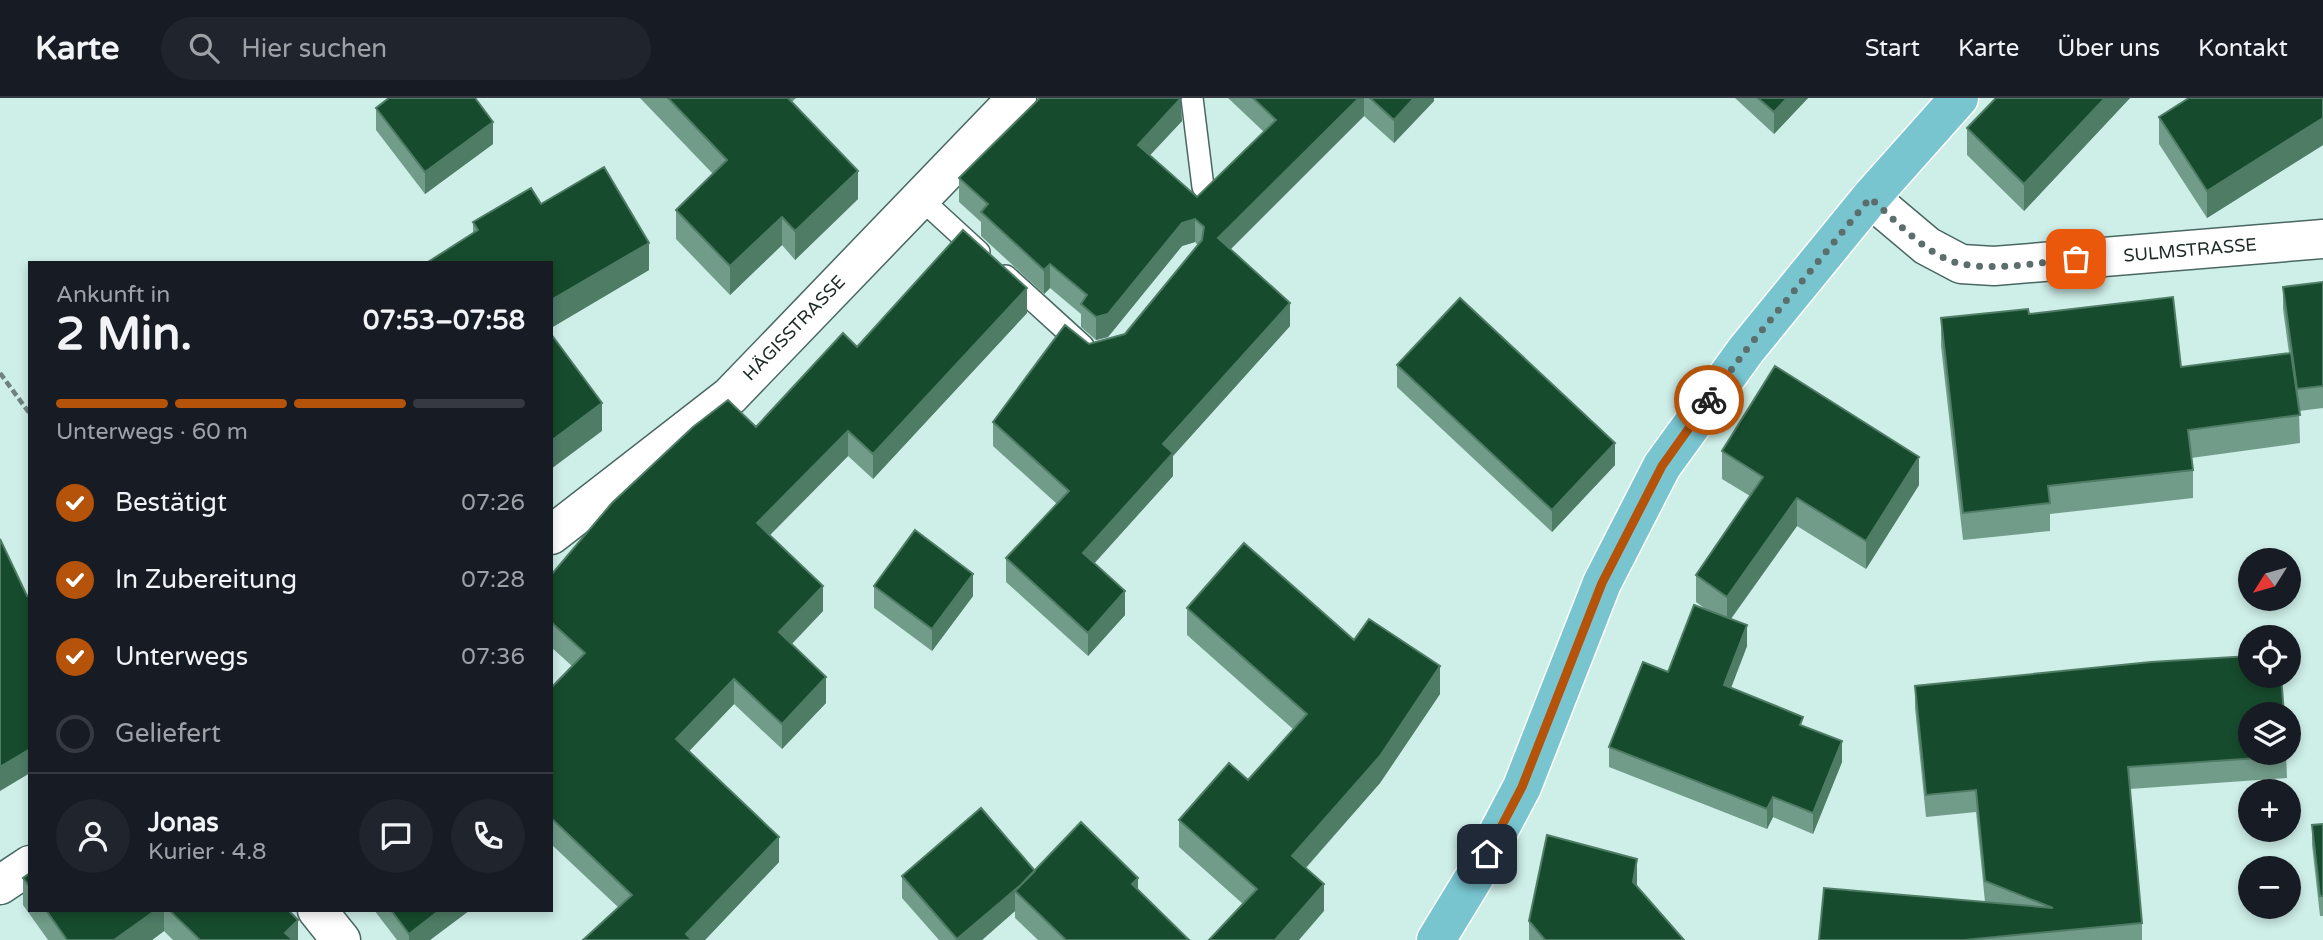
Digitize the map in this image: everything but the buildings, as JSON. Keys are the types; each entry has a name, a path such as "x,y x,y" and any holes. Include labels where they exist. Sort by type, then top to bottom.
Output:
{"main road":[{"path":"1436,940 1475,876 1522,787 1602,583 1662,466 1746,350 1870,198 1959,98"}],"street":[{"name":"HÄGISSTRASSE","path":"553,533 730,396 1017,98"},
{"name":"SULMSTRASSE","path":"1870,198 1927,246 1961,264 1994,266 2323,239"},
{"path":"0,885 28,866"},
{"path":"319,912 341,940"}],"lane":[{"path":"1192,98 1203,187"},
{"path":"919,197 1092,355 1103,352"}],"path":[{"path":"0,373 28,411"}],"way so far":[{"path":"1709,400 1746,350 1870,198 1927,246 1961,264 1994,266 2076,259"}],"route":[{"path":"1487,854 1522,787 1602,583 1662,466 1709,400"}]}
